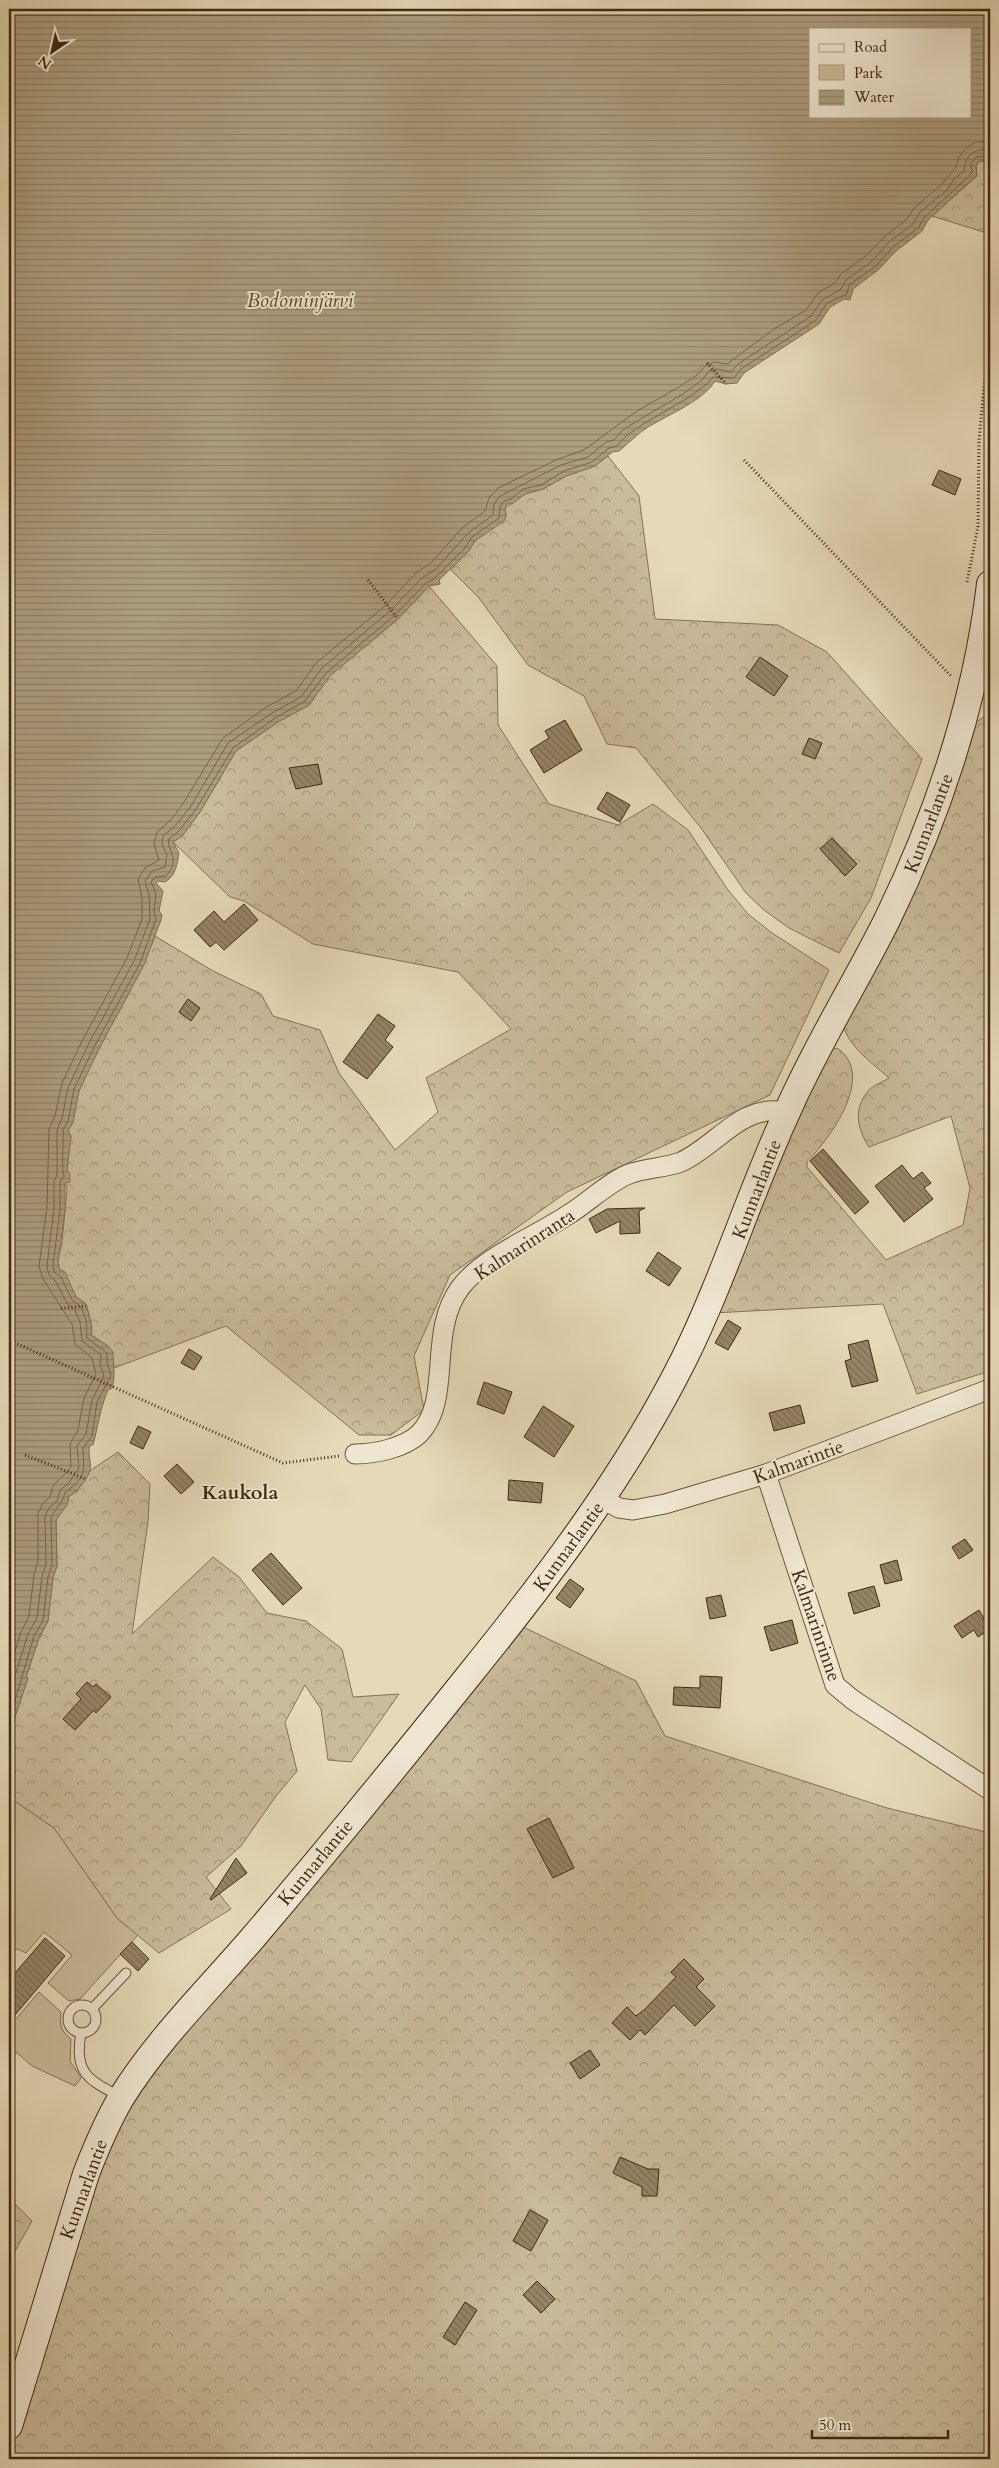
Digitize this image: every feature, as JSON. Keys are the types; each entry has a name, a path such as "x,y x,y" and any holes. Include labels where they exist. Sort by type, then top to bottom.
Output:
{"main road":[{"name":"Kunnarlantie","path":"9,2426 86,2174 98,2143 122,2098 144,2064 251,1939 467,1678 561,1557 602,1499 653,1416 684,1358 733,1248 786,1112 910,872 942,792 961,734 976,674 978,584"}],"street":[{"name":"Kalmarinranta","path":"355,1454 372,1454 401,1444 418,1435 430,1420 436,1403 441,1333 448,1310 460,1288 480,1267 567,1216 628,1174 680,1162 754,1112 773,1109 786,1112"},
{"name":"Kalmarintie","path":"602,1499 620,1508 633,1510 665,1504 766,1474 990,1389"},
{"name":"Kalmarinrinne","path":"766,1474 836,1685 853,1700 990,1790"}],"lane":[{"path":"92,2009 126,1973"},
{"path":"81,2033 69,2024 68,2015 78,2005 92,2009"},
{"path":"81,2033 93,2027 96,2018 92,2009"},
{"path":"81,2033 77,2058 81,2068 109,2091 122,2098"}],"path":[{"path":"978,584 979,440 984,386 990,349"},
{"path":"706,363 726,384"},
{"path":"744,460 952,678"},
{"path":"368,580 398,619"},
{"path":"949,687 954,669"},
{"path":"61,1308 86,1306"},
{"path":"11,1341 283,1464 355,1454"},
{"path":"25,1455 86,1479"}],"green space":[{"path":"979,161 990,161 990,234 932,216 977,176 976,166"},
{"path":"608,456 639,496 655,619 778,625 827,652 922,759 871,898 839,953 789,928 764,910 746,893 701,828 636,748 607,744 584,696 528,665 479,598 450,569 468,552 475,541 506,516 505,508 525,494 543,489 566,476 595,466"},
{"path":"429,586 497,666 498,725 549,804 618,825 653,804 688,830 728,890 748,914 772,933 829,970 770,1095 567,1192 450,1275 414,1356 424,1410 391,1435 359,1435 226,1326 114,1368 113,1357 108,1346 91,1335 92,1328 85,1303 76,1297 65,1274 59,1269 57,1263 62,1243 67,1189 65,1183 71,1136 68,1131 77,1096 97,1052 138,975 155,936 213,971 261,994 273,1016 320,1030 339,1073 395,1150 438,1112 426,1078 511,1029 458,972 313,944 244,901 230,897 173,842 182,836 200,812 236,751 278,722 309,705 329,676 398,619"},
{"path":"990,713 990,1371 917,1394 883,1304 713,1313 823,1053 837,1048 848,1060 852,1074 851,1090 846,1106 837,1123 807,1162 807,1167 886,1260 963,1225 970,1188 951,1116 869,1147 859,1126 860,1105 870,1089 889,1078 854,1045 844,1029 841,1019 970,726"},
{"path":"118,1452 150,1484 148,1522 132,1634 213,1557 239,1577 267,1613 306,1621 342,1649 353,1697 399,1694 351,1762 328,1760 321,1709 305,1685 285,1722 297,1771 276,1796 241,1846 206,1877 231,1909 159,1953 117,1918 54,1828 9,1797 9,1735 39,1638 48,1621 53,1577 57,1566 56,1520 67,1503 69,1496 76,1492 91,1470"},
{"path":"519,1625 636,1681 665,1736 887,1808 990,1833 990,2459 9,2459 9,2451 104,2152 127,2104"},
{"path":"9,1797 54,1828 117,1918 138,1935 80,1999 69,2001 48,1983 72,1955 44,1932 26,1953 18,1949 9,1951"},
{"path":"39,1992 61,2012 62,2027 71,2039 70,2061 81,2078 75,2086 32,2066 9,2046 9,2013 16,2019"},
{"path":"9,2198 32,2221 9,2262"}],"water":[{"name":"Bodominjärvi","path":"9,9 990,9 990,161 979,161 976,166 977,175 928,220 922,231 896,251 878,270 853,289 850,300 844,299 830,307 819,324 744,373 737,383 726,384 715,381 703,395 648,427 619,451 612,452 595,466 566,476 543,489 525,494 512,504 507,504 504,521 475,541 468,552 439,580 440,584 429,586 398,619 330,676 309,705 278,722 236,751 200,812 182,836 173,842 179,853 175,869 172,876 165,882 158,881 156,883 163,891 159,911 162,915 161,920 144,965 79,1091 73,1122 68,1131 71,1136 67,1170 70,1174 70,1182 65,1183 65,1209 58,1263 59,1269 65,1272 76,1297 85,1303 87,1307 92,1328 91,1335 108,1346 113,1352 114,1379 112,1388 108,1390 103,1404 93,1445 90,1445 89,1474 82,1485 69,1496 67,1505 56,1520 57,1566 53,1577 48,1621 39,1638 26,1677 28,1678 9,1735"}],"building":[{"path":"939,470 961,479 955,495 932,485"},
{"path":"760,657 788,676 774,696 746,677"},
{"path":"565,720 582,750 544,773 530,750 549,738 545,731"},
{"path":"809,738 822,743 815,759 802,754"},
{"path":"318,764 322,784 296,789 289,768"},
{"path":"607,792 630,805 620,822 597,809"},
{"path":"832,838 857,864 845,876 820,849"},
{"path":"244,904 258,920 224,950 216,942 210,947 194,930 214,911 224,922"},
{"path":"188,999 200,1008 191,1021 179,1012"},
{"path":"378,1014 395,1026 385,1040 393,1047 367,1079 343,1062"},
{"path":"823,1149 869,1202 855,1214 810,1161"},
{"path":"902,1165 913,1179 922,1172 931,1183 924,1188 933,1199 904,1222 875,1186"},
{"path":"645,1208 639,1211 640,1233 620,1234 620,1221 596,1233 589,1219 607,1209"},
{"path":"658,1252 681,1268 669,1286 646,1271"},
{"path":"728,1320 741,1328 728,1350 715,1343"},
{"path":"868,1340 878,1381 852,1387 845,1361 851,1359 848,1345"},
{"path":"189,1349 202,1357 194,1370 181,1363"},
{"path":"484,1382 512,1392 504,1414 477,1404"},
{"path":"800,1405 805,1423 774,1431 769,1413"},
{"path":"543,1406 574,1426 554,1457 524,1437"},
{"path":"138,1426 151,1432 143,1449 130,1443"},
{"path":"177,1464 194,1482 181,1494 164,1476"},
{"path":"509,1480 543,1483 541,1503 508,1500"},
{"path":"965,1539 973,1550 959,1559 952,1547"},
{"path":"271,1553 302,1588 283,1605 252,1570"},
{"path":"897,1560 902,1580 885,1584 880,1565"},
{"path":"570,1579 584,1589 570,1608 556,1598"},
{"path":"874,1586 880,1606 854,1614 848,1593"},
{"path":"721,1595 726,1616 710,1619 706,1598"},
{"path":"979,1610 990,1629 978,1637 974,1630 962,1638 954,1626"},
{"path":"792,1620 798,1643 771,1651 764,1627"},
{"path":"700,1676 722,1677 720,1708 673,1705 674,1687 700,1688"},
{"path":"87,1682 93,1687 96,1684 111,1697 96,1713 94,1710 75,1730 63,1719 81,1699 76,1694"},
{"path":"549,1818 574,1868 553,1878 527,1829"},
{"path":"236,1858 247,1873 211,1900 210,1899"},
{"path":"45,1938 65,1956 9,2022 9,1980"},
{"path":"132,1942 149,1959 138,1971 120,1954"},
{"path":"684,1959 704,1979 696,1987 715,2006 695,2026 674,2005 645,2035 640,2030 630,2040 612,2023 627,2007 636,2016 644,2010 676,1977 671,1972"},
{"path":"590,2050 600,2065 580,2079 570,2063"},
{"path":"620,2157 648,2169 659,2169 657,2196 642,2196 642,2187 613,2173"},
{"path":"530,2210 548,2220 531,2251 513,2241"},
{"path":"537,2281 555,2299 541,2313 523,2295"},
{"path":"465,2302 477,2310 455,2345 443,2337"}],"district":[{"name":"Kaukola","path":"240,1492"}]}
